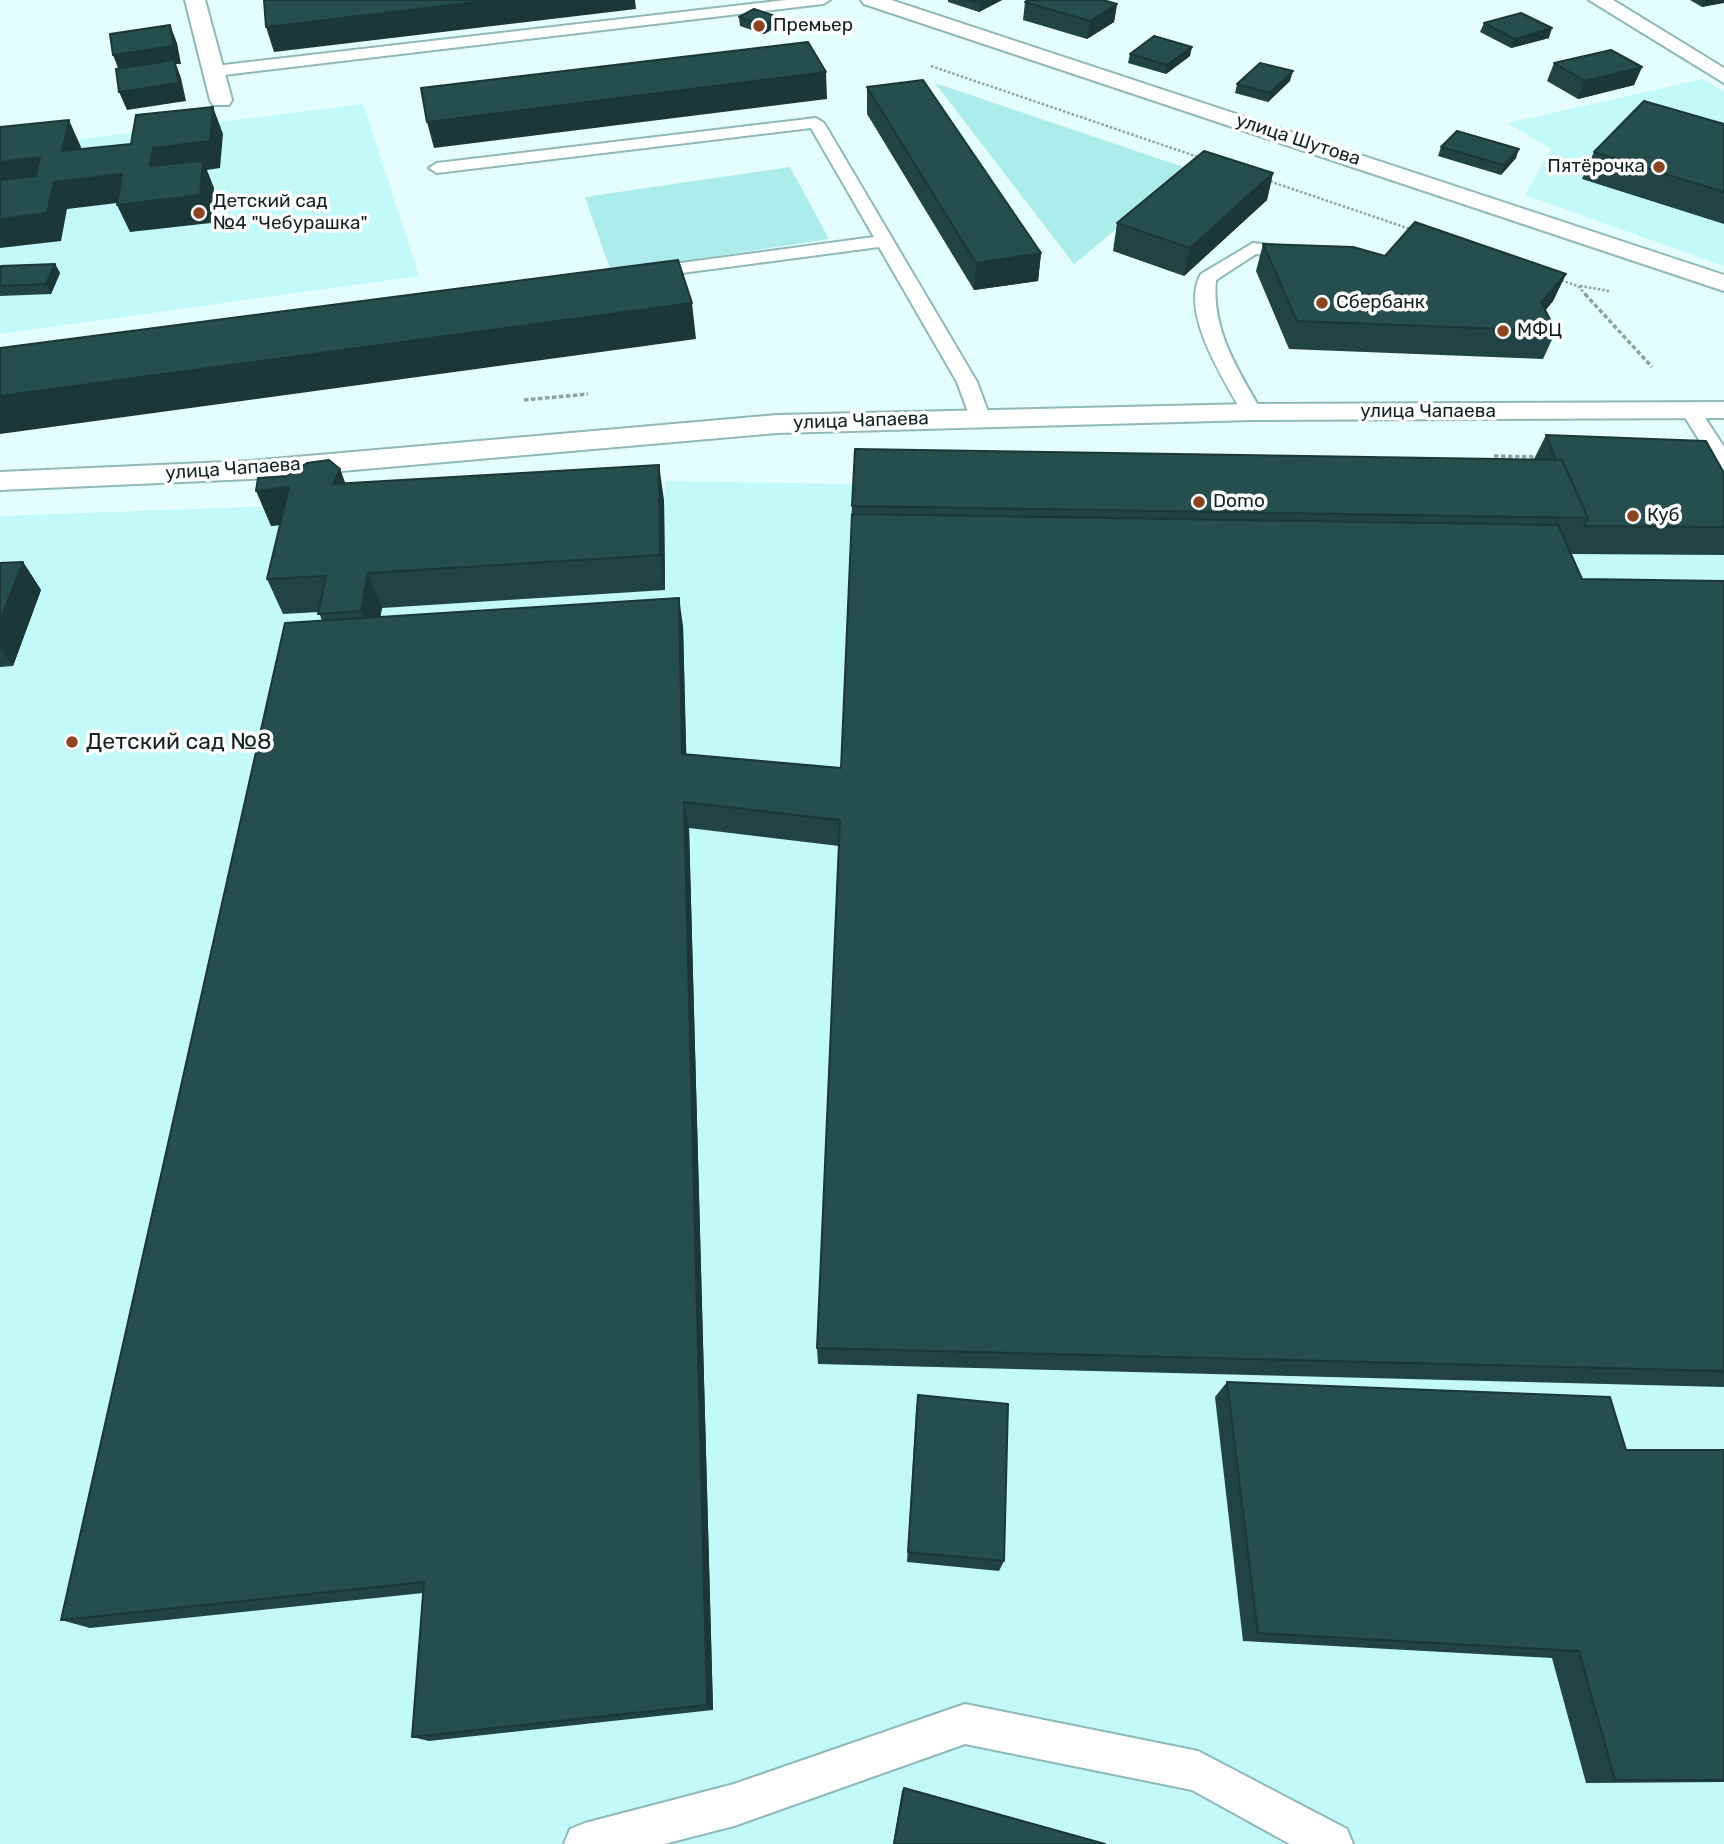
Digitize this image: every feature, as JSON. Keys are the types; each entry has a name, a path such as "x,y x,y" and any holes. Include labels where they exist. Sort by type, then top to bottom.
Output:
{"street":[{"path":"195,0 221,100"},
{"name":"улица Шутова","path":"871,0 1724,282"},
{"path":"1599,0 1724,77"},
{"name":"улица Чапаева","path":"0,481 250,470 777,424 1252,412 1724,410"}],"lane":[{"path":"215,71 823,0"},
{"path":"437,168 816,123 967,382 980,417"},
{"path":"622,275 884,242"},
{"path":"1252,412 1214,344 1203,298 1207,278 1253,248 1321,256"},
{"path":"1691,411 1724,464"},
{"path":"585,1844 734,1805 965,1724 1198,1771 1332,1844"}],"path":[{"path":"932,66 1209,160"},
{"path":"1262,178 1420,232"},
{"path":"1552,277 1578,286 1691,411"}],"shaded area":[{"path":"1703,79 1724,92 1724,266 1525,195 1551,149 1508,123"},
{"path":"935,83 1189,169 1074,264"},
{"name":"Детский сад №4 \"Чебурашка\"","path":"363,104 419,276 0,334 0,149"},
{"path":"790,167 829,239 611,272 585,197"},
{"path":"665,481 1544,495 1724,555 1724,1844 0,1844 0,516 275,506 664,500"}],"building":[{"path":"264,0 493,0 266,27"},
{"path":"1103,0 1117,4 1090,21 1025,2"},
{"path":"754,9 778,17 763,25 739,17"},
{"path":"1521,13 1552,28 1515,39 1484,23"},
{"path":"170,25 174,46 113,55 110,34"},
{"path":"1154,36 1192,47 1167,65 1130,54"},
{"path":"808,42 826,72 427,122 421,88"},
{"path":"1611,50 1642,67 1585,81 1554,63"},
{"path":"174,60 179,83 119,92 116,69"},
{"path":"1260,63 1293,71 1270,93 1237,84"},
{"path":"923,80 1041,253 976,263 867,87"},
{"path":"1644,101 1724,124 1724,192 1594,152"},
{"path":"213,107 210,141 153,148 150,166 203,161 200,195 117,205 122,174 54,182 47,213 0,219 0,180 36,176 40,157 0,162 0,127 69,120 62,151 131,144 136,115"},
{"path":"1457,131 1519,149 1504,165 1441,147"},
{"path":"1204,151 1273,173 1190,248 1117,223"},
{"path":"1415,222 1566,274 1541,302 1556,331 1297,321 1263,244 1353,247 1385,256"},
{"path":"678,260 692,303 0,396 0,348"},
{"path":"55,264 46,284 0,286 1,266"},
{"path":"1546,435 1706,441 1724,473 1724,527 1584,526 1588,518 1562,460 1556,460"},
{"path":"855,449 1562,460 1588,518 852,506"},
{"path":"329,460 340,469 333,484 659,465 660,555 368,573 361,611 318,614 326,576 267,579 289,487 256,491 258,478 287,476 307,463"},
{"path":"852,514 1558,525 1582,579 1724,581 1724,1371 817,1348 840,820 684,802 707,1705 412,1737 424,1582 61,1620 285,623 679,598 682,754 841,768"},
{"path":"23,562 0,620 0,563"},
{"path":"1227,1382 1610,1397 1626,1450 1724,1450 1724,1780 1615,1780 1579,1651 1258,1633"},
{"path":"918,1395 1008,1404 1004,1561 908,1552"},
{"path":"904,1788 1105,1844 894,1844"}],"place":[{"name":"Премьер","path":"759,26"},
{"name":"Пятёрочка","path":"1659,167"},
{"name":"Детский сад №4 \"Чебурашка\"","path":"199,213"},
{"name":"Сбербанк","path":"1322,303"},
{"name":"МФЦ","path":"1503,331"},
{"name":"Domo","path":"1199,502"},
{"name":"Куб","path":"1633,516"},
{"name":"Детский сад №8","path":"72,742"}]}
